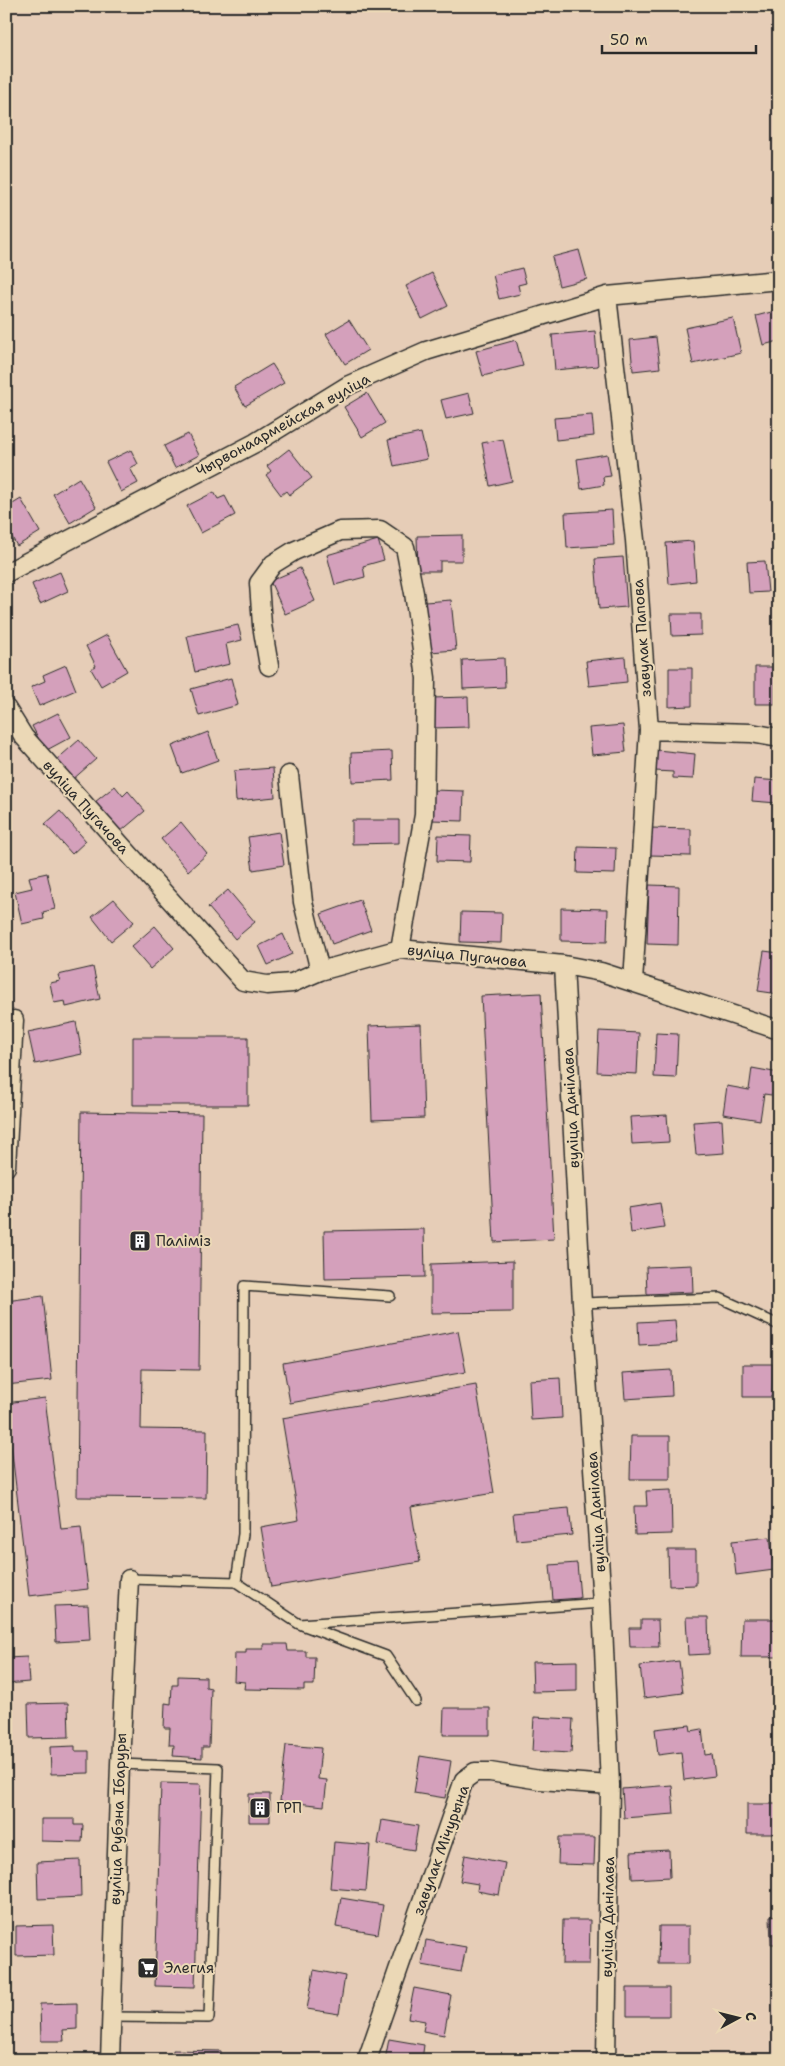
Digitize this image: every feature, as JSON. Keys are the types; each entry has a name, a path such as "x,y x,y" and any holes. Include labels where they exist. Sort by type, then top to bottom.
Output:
{"street":[{"name":"Чырвонаармейская вуліца","path":"6,573 255,443 348,385 426,351 608,296 779,280"},
{"name":"завулак Папова","path":"608,296 635,540 649,730 633,982"},
{"path":"269,666 262,625 259,583 273,564 294,551 340,531 380,530 405,547 414,593 426,678 424,815 400,948"},
{"name":"вуліца Пугачова","path":"6,708 24,737 243,981 267,984 292,984 320,971 400,948 564,966 601,972 779,1030"},
{"path":"649,730 751,733 779,738"},
{"path":"289,775 303,902 320,971"},
{"name":"вуліца Данілава","path":"564,966 582,1304 602,1603 610,1785 606,2060"},
{"path":"6,1167 14,1020"},
{"name":"вуліца Рубэна Ібаруры","path":"110,2060 120,1764 129,1579"},
{"name":"завулак Мічурына","path":"367,2060 464,1780 475,1772 490,1772 540,1780 610,1785"}],"lane":[{"path":"236,1582 243,1534 244,1286 390,1296"},
{"path":"582,1304 720,1298 779,1325"},
{"path":"129,1579 236,1582 299,1624 386,1656 416,1701"},
{"path":"299,1624 602,1603"},
{"path":"111,2017 209,2018 218,1768 120,1764"}],"building":[{"path":"579,250 587,279 559,286 552,257"},
{"path":"522,268 526,283 518,285 520,294 499,299 493,275"},
{"path":"432,273 448,306 422,319 406,286"},
{"path":"779,310 779,341 763,345 756,316"},
{"path":"733,318 741,353 693,364 685,328"},
{"path":"349,320 368,350 345,364 326,334"},
{"path":"595,331 598,366 555,370 552,335"},
{"path":"656,337 660,368 633,371 630,340"},
{"path":"516,340 523,366 483,376 476,351"},
{"path":"272,364 284,383 245,406 234,387"},
{"path":"367,393 385,423 362,437 344,407"},
{"path":"469,393 474,413 446,419 441,400"},
{"path":"592,415 594,436 556,440 554,418"},
{"path":"421,433 427,459 394,466 388,440"},
{"path":"188,434 199,455 175,468 164,446"},
{"path":"503,439 512,481 490,486 482,443"},
{"path":"289,449 312,478 289,495 286,491 281,495 266,475 271,471 267,466"},
{"path":"131,450 138,464 130,468 138,483 121,492 106,462"},
{"path":"607,454 611,476 603,477 604,485 581,489 577,459"},
{"path":"79,478 96,507 70,523 53,494"},
{"path":"214,492 218,499 225,496 235,515 201,533 187,506"},
{"path":"21,499 40,532 17,546 6,527 6,508"},
{"path":"612,510 614,545 567,548 565,513"},
{"path":"462,535 462,561 440,561 440,571 418,571 417,536"},
{"path":"378,540 384,560 363,566 365,577 335,585 327,555"},
{"path":"693,541 696,581 669,584 666,543"},
{"path":"623,557 627,607 599,609 595,559"},
{"path":"765,561 768,592 749,593 747,562"},
{"path":"300,568 315,601 285,614 270,581"},
{"path":"60,572 68,591 40,604 32,584"},
{"path":"451,600 456,650 430,652 425,602"},
{"path":"671,614 701,614 701,635 672,636"},
{"path":"238,625 242,640 226,644 230,664 195,672 187,636"},
{"path":"107,635 127,671 101,686 91,669 96,666 86,646"},
{"path":"625,657 627,682 589,686 586,661"},
{"path":"504,658 505,687 463,689 462,660"},
{"path":"66,665 76,690 39,706 31,687 45,681 43,675"},
{"path":"755,667 775,667 775,704 755,704"},
{"path":"669,668 692,668 692,706 669,707"},
{"path":"231,678 238,705 199,716 191,689"},
{"path":"468,697 469,727 431,728 431,698"},
{"path":"58,713 71,737 45,751 32,726"},
{"path":"623,725 626,752 592,755 589,728"},
{"path":"208,732 218,760 182,773 172,746"},
{"path":"79,740 96,759 71,781 54,762"},
{"path":"657,750 695,754 693,779 673,778 673,772 655,771"},
{"path":"392,751 393,780 352,782 351,753"},
{"path":"273,768 275,797 236,801 234,771"},
{"path":"754,779 779,781 777,803 752,801"},
{"path":"115,786 123,796 128,791 145,811 120,832 95,802"},
{"path":"432,790 464,791 463,821 431,820"},
{"path":"60,811 86,841 72,854 45,824"},
{"path":"352,820 399,820 399,843 352,844"},
{"path":"181,822 207,854 188,871 161,839"},
{"path":"6,828 10,845 6,846"},
{"path":"650,828 691,829 691,856 649,855"},
{"path":"279,832 284,865 253,870 248,837"},
{"path":"438,835 471,836 470,862 437,861"},
{"path":"578,847 616,848 615,874 577,873"},
{"path":"47,873 55,909 43,912 44,919 22,924 15,892 32,888 29,877"},
{"path":"649,885 679,886 678,945 647,944"},
{"path":"228,890 255,922 235,939 208,907"},
{"path":"114,899 134,922 111,941 92,917"},
{"path":"360,900 371,930 332,944 321,914"},
{"path":"561,908 608,909 607,942 561,941"},
{"path":"461,912 502,913 501,943 460,942"},
{"path":"155,926 174,948 150,969 131,947"},
{"path":"283,934 292,954 268,965 259,946"},
{"path":"764,951 779,953 779,994 758,991"},
{"path":"93,967 100,999 66,1007 65,1001 54,1003 50,983 60,981 58,975"},
{"path":"541,993 554,1239 494,1242 481,996"},
{"path":"76,1022 82,1054 35,1064 28,1032"},
{"path":"421,1024 424,1118 372,1120 369,1026"},
{"path":"599,1031 639,1033 637,1074 597,1072"},
{"path":"656,1033 678,1034 676,1078 654,1077"},
{"path":"133,1037 248,1037 248,1105 133,1105"},
{"path":"752,1068 779,1073 779,1096 764,1094 760,1120 723,1114 727,1086 749,1090"},
{"name":"Паліміз","path":"81,1112 202,1114 199,1370 142,1369 141,1429 207,1430 206,1498 77,1497"},
{"path":"667,1115 669,1142 632,1144 630,1117"},
{"path":"722,1120 724,1153 696,1155 693,1122"},
{"path":"660,1203 664,1228 631,1233 628,1208"},
{"path":"424,1229 425,1277 325,1279 324,1231"},
{"path":"513,1261 513,1312 431,1313 431,1264"},
{"path":"692,1265 693,1292 647,1294 646,1267"},
{"path":"43,1296 52,1380 6,1385 6,1301"},
{"path":"675,1320 677,1343 639,1345 638,1322"},
{"path":"458,1331 466,1372 290,1403 283,1363"},
{"path":"743,1364 773,1364 772,1397 743,1397"},
{"path":"671,1370 672,1396 625,1399 623,1373"},
{"path":"560,1378 562,1418 531,1420 529,1380"},
{"path":"476,1385 494,1493 411,1507 420,1562 271,1587 261,1527 299,1520 282,1418"},
{"path":"45,1398 61,1529 81,1527 88,1589 29,1596 6,1403"},
{"path":"631,1436 670,1436 670,1479 630,1479"},
{"path":"671,1490 672,1534 635,1535 634,1506 647,1506 646,1491"},
{"path":"569,1508 572,1535 516,1540 513,1513"},
{"path":"770,1537 774,1570 736,1575 732,1541"},
{"path":"668,1550 696,1550 696,1585 669,1586"},
{"path":"577,1563 580,1598 553,1600 550,1565"},
{"path":"88,1605 90,1640 56,1642 54,1606"},
{"path":"686,1617 708,1617 709,1654 688,1655"},
{"path":"742,1619 779,1619 779,1657 741,1657"},
{"path":"641,1620 658,1620 659,1647 630,1647 629,1628 641,1628"},
{"path":"263,1644 287,1644 288,1651 306,1651 306,1657 315,1657 314,1685 304,1685 304,1690 244,1689 245,1682 234,1681 235,1653 246,1653 246,1649 263,1649"},
{"path":"27,1657 29,1682 6,1684 6,1658"},
{"path":"577,1661 577,1691 533,1692 532,1662"},
{"path":"679,1661 683,1693 644,1698 640,1666"},
{"path":"178,1676 206,1677 206,1687 211,1688 209,1747 202,1747 202,1758 173,1756 174,1745 169,1745 170,1728 164,1728 165,1703 171,1704 172,1685 178,1685"},
{"path":"68,1703 69,1737 29,1738 28,1704"},
{"path":"444,1708 490,1708 490,1735 443,1735"},
{"path":"534,1717 573,1719 571,1753 532,1751"},
{"path":"690,1725 691,1731 702,1729 705,1755 712,1754 715,1776 684,1780 681,1752 658,1755 655,1729"},
{"path":"286,1745 321,1748 318,1779 327,1780 324,1806 280,1801"},
{"path":"75,1746 75,1751 89,1751 89,1773 51,1774 50,1747"},
{"path":"420,1756 451,1761 445,1798 414,1793"},
{"path":"161,1783 201,1784 195,1987 155,1986"},
{"path":"672,1785 674,1814 624,1818 622,1789"},
{"name":"ГРП","path":"249,1794 270,1794 270,1822 249,1822"},
{"path":"747,1804 779,1804 779,1834 747,1834"},
{"path":"41,1819 74,1819 74,1825 83,1825 82,1842 41,1841"},
{"path":"382,1820 418,1826 414,1850 378,1844"},
{"path":"559,1837 595,1837 594,1865 558,1864"},
{"path":"334,1842 370,1845 366,1891 330,1888"},
{"path":"669,1850 670,1877 632,1879 631,1852"},
{"path":"465,1855 505,1863 499,1895 477,1891 478,1884 460,1881"},
{"path":"80,1860 81,1897 38,1899 37,1862"},
{"path":"341,1898 383,1905 378,1934 336,1927"},
{"path":"779,1915 779,1944 771,1944 770,1916"},
{"path":"563,1920 590,1920 589,1964 562,1964"},
{"path":"53,1925 54,1955 16,1956 16,1926"},
{"path":"659,1926 689,1926 689,1964 658,1964"},
{"path":"426,1940 466,1947 461,1972 422,1965"},
{"path":"314,1970 345,1976 339,2014 307,2009"},
{"path":"414,1988 451,1995 444,2035 423,2031 425,2021 408,2018"},
{"path":"627,1988 669,1988 669,2016 627,2016"},
{"path":"77,2003 77,2029 63,2030 64,2041 41,2041 40,2004"},
{"path":"389,2039 424,2045 422,2060 385,2060"},
{"path":"173,2050 221,2051 221,2060 172,2060"}],"place":[{"name":"Паліміз","path":"140,1241"},
{"name":"ГРП","path":"260,1808"},
{"name":"Элегия","path":"148,1968"}]}
